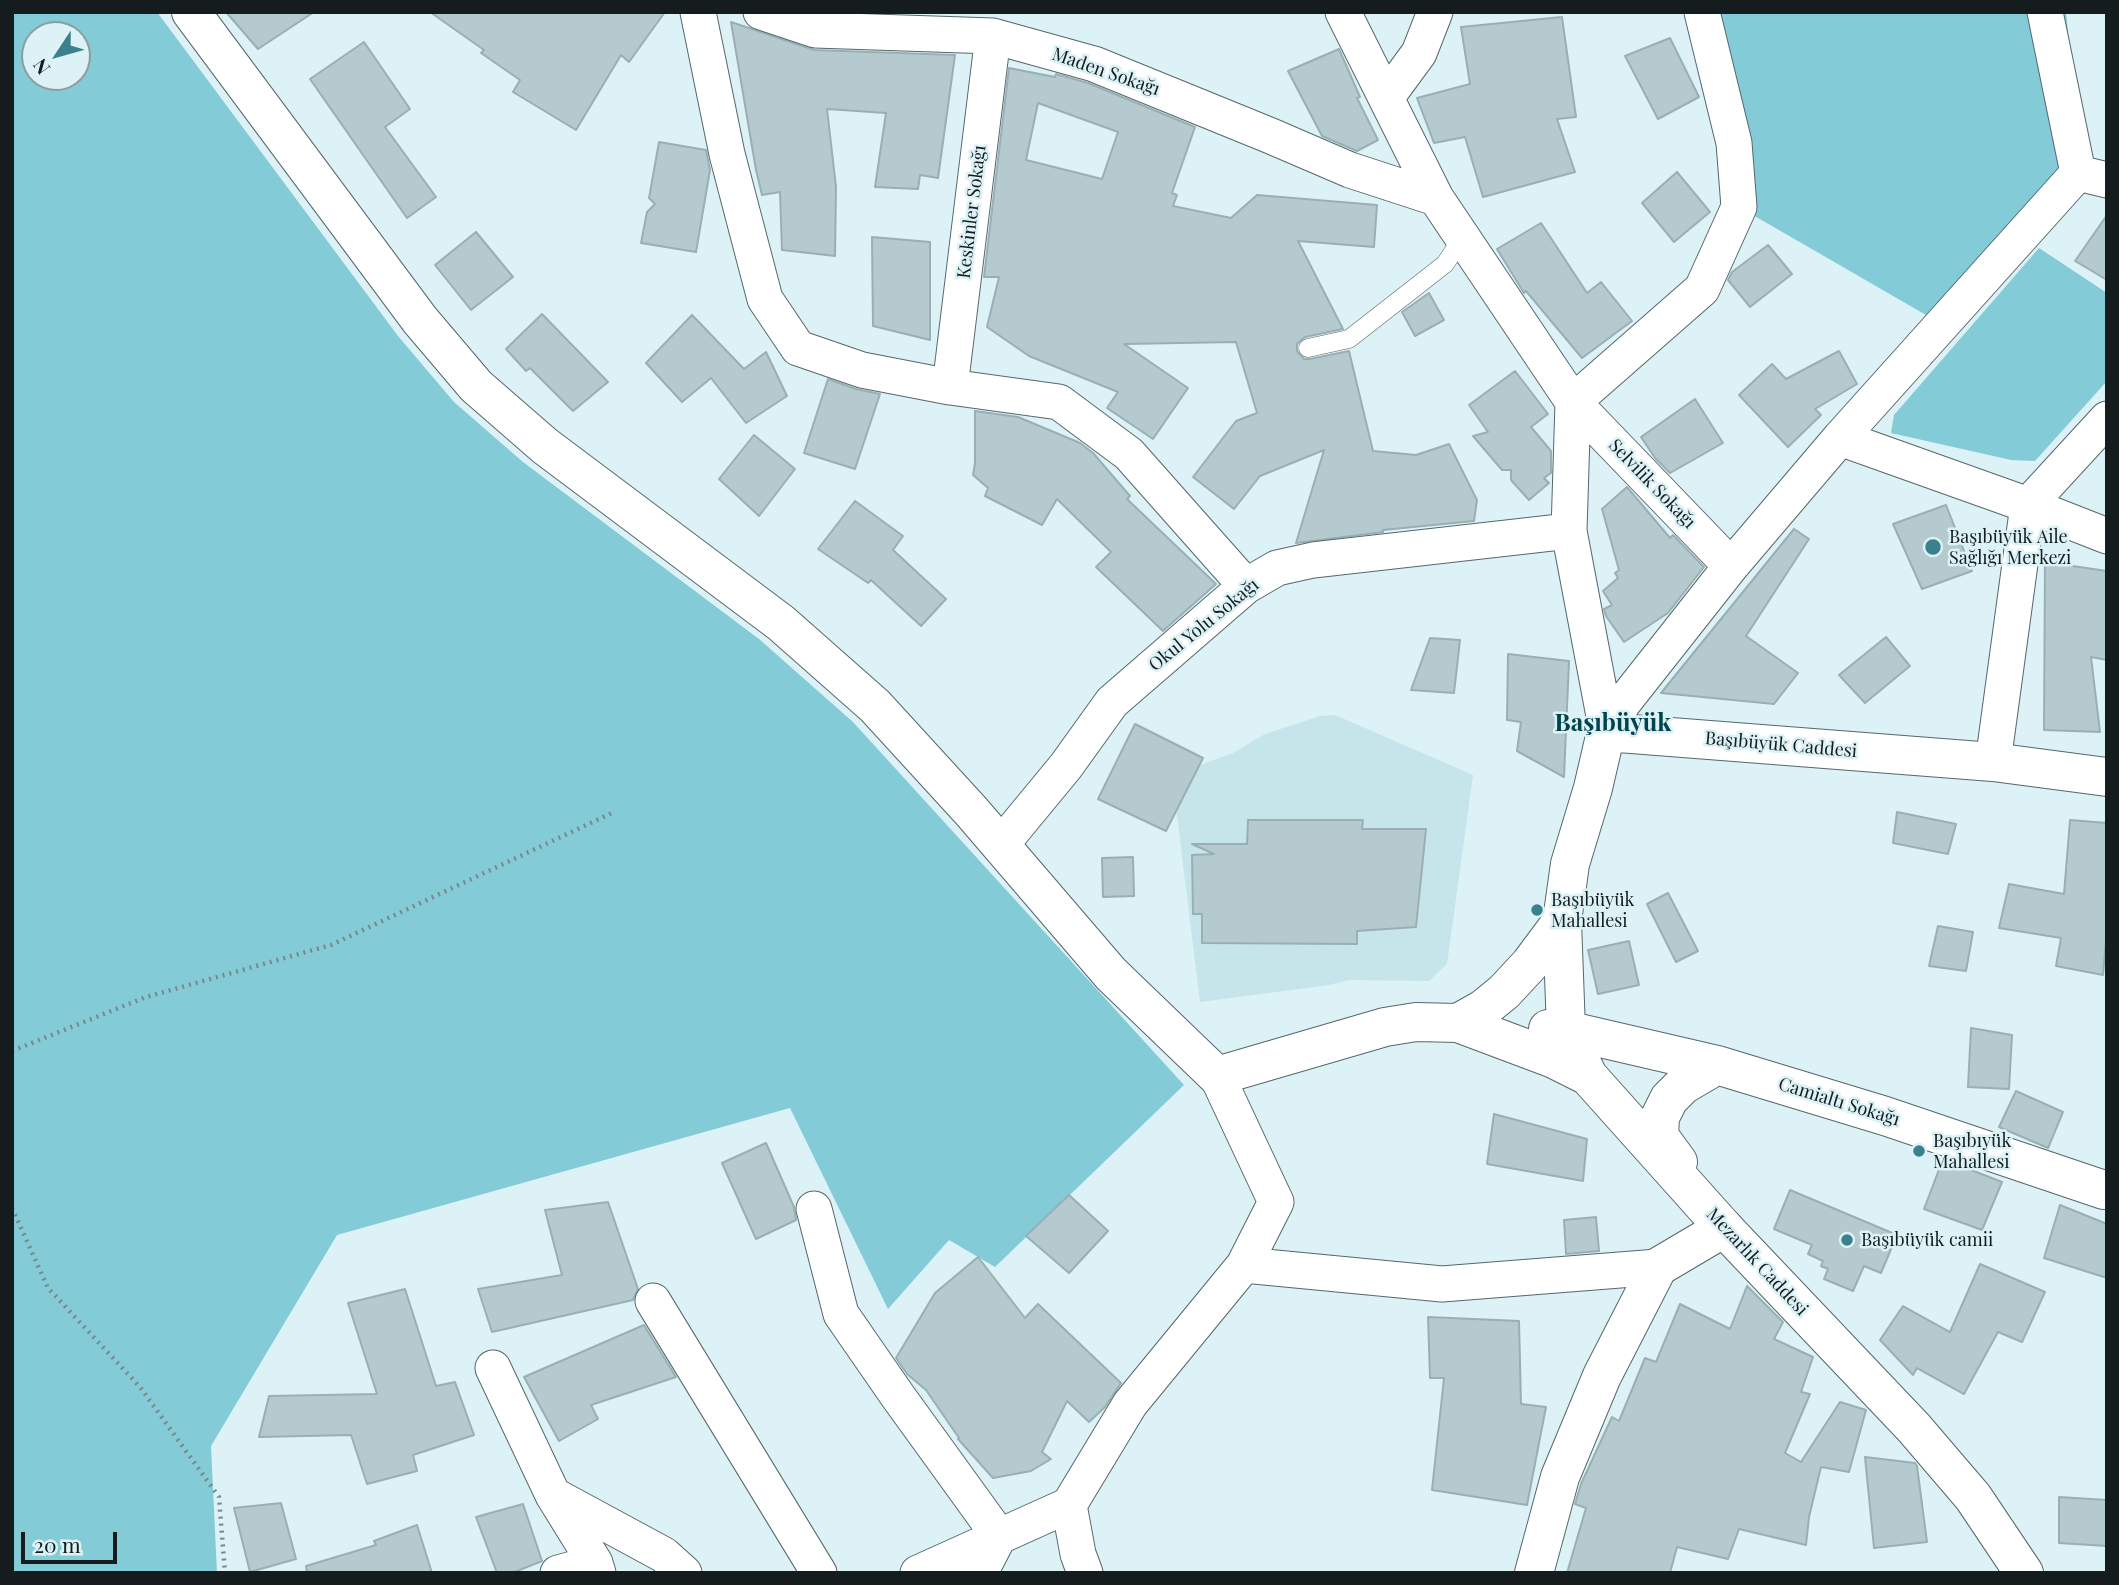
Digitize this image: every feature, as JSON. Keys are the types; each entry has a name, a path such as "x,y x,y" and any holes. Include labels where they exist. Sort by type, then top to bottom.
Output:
{"main road":[{"path":"191,12 420,320 476,386 545,446 781,623 875,706 1111,974 1217,1076 1385,1027 1416,1022 1566,1030 1563,921 1570,864 1593,788 1606,732"},
{"name":"Başıbüyük Caddesi","path":"1606,732 1993,762 2107,777"},
{"path":"1458,1023 1483,1009 1504,992 1530,964 1563,921"},
{"path":"1458,1023 1554,1059 1588,1076"},
{"name":"Camialtı Sokağı","path":"1566,1030 1717,1065 1885,1116 2107,1189"},
{"name":"Mezarlık Caddesi","path":"1566,1030 1588,1076 1724,1228 1914,1428 1973,1497 2024,1573"},
{"path":"1534,1573 1565,1465 1602,1376 1658,1267 1724,1228 1659,1136 1660,1117 1669,1099 1683,1085 1717,1065"}],"street":[{"path":"698,12 727,154 765,299 798,348 862,370 950,387 1059,402 1129,454 1246,586"},
{"name":"Maden Sokağı","path":"761,12 815,30 993,36 1094,64 1350,170 1436,198"},
{"name":"Selvilik Sokağı","path":"1343,12 1436,198 1573,402 1731,566"},
{"path":"1386,99 1419,53 1435,12"},
{"path":"1606,732 1569,531 1573,402 1702,289 1739,207 1734,143 1702,12"},
{"path":"1606,732 1623,703 1731,566 1840,438 2092,176 2045,12"},
{"name":"Keskinler Sokağı","path":"950,387 993,36"},
{"path":"1993,762 2028,505 2107,419"},
{"path":"1840,438 2107,536"},
{"name":"Okul Yolu Sokağı","path":"1000,846 1066,766 1112,702 1246,586 1277,568 1313,559 1569,531"},
{"path":"918,1573 1069,1505 1130,1404 1244,1265 1276,1202 1217,1076"},
{"path":"814,1209 841,1314 999,1536"},
{"path":"1244,1265 1443,1284 1658,1267"},
{"path":"653,1301 819,1573"},
{"path":"492,1368 553,1495 597,1568 558,1573"},
{"path":"553,1495 664,1555 684,1573"},
{"path":"1069,1505 1084,1573"},
{"path":"980,1573 999,1536"}],"lane":[{"path":"1308,348 1349,338 1445,264 1462,237"}],"path":[{"path":"12,1051 146,997 331,944 614,812"},
{"path":"12,1208 48,1288 140,1387 219,1497 225,1573"}],"shaded area":[{"path":"12,12 157,12 398,336 454,402 523,462 759,639 853,722 1184,1085 995,1267 949,1240 888,1309 790,1108 337,1235 211,1446 217,1573 12,1573"},
{"path":"1694,12 2066,12 2080,153 1926,315 1739,207"},
{"path":"2039,248 2107,293 2107,381 2035,461 2011,460 1891,433 1894,415"},
{"path":"1335,715 1473,775 1447,964 1429,981 1349,980 1200,1002 1172,775 1233,753 1265,734 1320,716"}],"building":[{"path":"226,12 314,12 258,49"},
{"path":"430,12 665,12 629,62 621,55 576,130 513,92 520,80 481,53 484,50"},
{"path":"1562,17 1576,117 1557,119 1575,172 1483,197 1465,137 1434,143 1417,98 1470,84 1461,27"},
{"path":"731,22 814,50 955,55 938,178 920,175 918,189 875,187 886,113 827,109 836,187 835,256 782,250 780,192 762,195"},
{"path":"1670,38 1699,97 1658,119 1625,56"},
{"path":"364,42 410,109 385,127 436,197 407,218 310,79"},
{"path":"1339,49 1360,97 1357,98 1378,140 1357,151 1322,136 1288,71"},
{"path":"1009,68 1055,77 1056,74 1088,83 1195,127 1172,193 1177,195 1173,206 1231,218 1257,195 1377,205 1374,247 1298,241 1343,329 1305,337 1297,344 1297,351 1304,359 1310,359 1349,351 1373,451 1416,455 1449,444 1477,500 1474,521 1383,530 1296,543 1324,450 1260,476 1234,509 1193,477 1236,421 1257,413 1236,342 1124,344 1188,388 1153,439 1107,408 1118,392 1029,356 987,327 999,277 984,277","holes":["1038,103 1118,132 1102,179 1026,160"]},
{"path":"659,142 706,150 710,170 696,252 641,243 647,212 655,204 649,198"},
{"path":"1677,172 1710,212 1674,242 1642,203"},
{"path":"2107,215 2107,280 2075,261"},
{"path":"1541,223 1587,293 1601,282 1632,321 1582,358 1526,291 1524,293 1497,249"},
{"path":"476,232 513,277 471,310 435,265"},
{"path":"872,237 930,242 930,340 873,326"},
{"path":"1768,245 1792,274 1750,307 1728,280 1732,272"},
{"path":"1429,293 1444,320 1415,336 1402,312"},
{"path":"542,314 608,382 573,411 530,368 526,371 506,349"},
{"path":"692,315 744,369 766,352 787,396 746,423 711,378 682,402 646,363"},
{"path":"1839,351 1857,384 1815,409 1821,415 1788,447 1739,395 1772,364 1786,379"},
{"path":"1515,371 1548,414 1531,427 1551,451 1551,473 1544,478 1549,483 1529,500 1511,480 1511,470 1502,470 1473,436 1488,432 1469,405"},
{"path":"828,379 880,394 855,469 804,453"},
{"path":"1695,399 1723,443 1670,473 1655,458 1641,437"},
{"path":"975,411 1018,417 1080,443 1093,453 1130,496 1127,499 1216,584 1163,631 1096,567 1111,552 1057,499 1042,525 985,496 988,488 973,475"},
{"path":"754,435 795,469 759,516 719,479"},
{"path":"1627,487 1670,538 1673,535 1704,567 1668,613 1624,642 1604,609 1612,605 1603,591 1618,578 1615,573 1619,570 1602,509"},
{"path":"855,501 903,536 893,550 946,599 921,626 871,580 868,583 818,549"},
{"name":"Başıbüyük Aile Sağlığı Merkezi","path":"1946,505 1972,571 1922,589 1893,524"},
{"path":"1794,529 1809,539 1746,636 1798,673 1774,704 1661,693"},
{"path":"2045,562 2107,571 2107,660 2091,657 2100,732 2044,730"},
{"path":"1886,637 1910,666 1865,703 1839,675"},
{"path":"1430,638 1460,640 1454,693 1411,690"},
{"path":"1508,654 1569,661 1564,777 1517,751 1521,722 1507,720"},
{"path":"1135,724 1203,758 1166,831 1098,799"},
{"path":"1897,812 1956,824 1948,854 1893,843"},
{"path":"1248,820 1363,820 1362,829 1426,829 1416,927 1357,931 1357,944 1202,943 1202,914 1193,914 1192,855 1214,854 1192,844 1247,844"},
{"path":"2070,820 2107,823 2107,929 2103,975 2056,966 2061,938 1999,928 2009,884 2064,894"},
{"path":"1133,857 1134,896 1103,897 1102,858"},
{"path":"1668,893 1698,951 1676,962 1647,904"},
{"path":"1938,926 1973,932 1966,971 1929,966"},
{"path":"1629,941 1639,985 1598,994 1588,950"},
{"path":"1971,1028 2012,1035 2009,1089 1968,1087"},
{"path":"2016,1091 2063,1112 2048,1148 1999,1127"},
{"path":"1494,1114 1587,1139 1583,1181 1487,1164"},
{"path":"766,1143 794,1207 796,1220 756,1239 722,1163"},
{"path":"1943,1159 2002,1182 1982,1230 1924,1209"},
{"name":"Başıbüyük camii","path":"1790,1190 1897,1235 1881,1273 1864,1266 1853,1291 1824,1279 1828,1269 1821,1266 1823,1261 1808,1254 1812,1245 1774,1229"},
{"path":"1069,1195 1108,1231 1069,1273 1026,1236"},
{"path":"608,1202 638,1289 633,1300 492,1332 478,1289 562,1275 545,1210"},
{"path":"2060,1205 2107,1224 2107,1278 2044,1258"},
{"path":"1596,1217 1599,1251 1566,1254 1564,1220"},
{"path":"978,1257 1025,1318 1038,1304 1121,1383 1105,1407 1089,1422 1067,1401 1042,1452 1051,1459 1031,1471 993,1478 958,1439 926,1390 907,1374 896,1358 935,1293"},
{"path":"1980,1264 2045,1292 2022,1342 1998,1332 1964,1394 1917,1368 1913,1375 1880,1340 1903,1306 1950,1332"},
{"path":"1747,1286 1783,1322 1774,1339 1813,1357 1801,1392 1810,1394 1785,1453 1801,1462 1840,1402 1866,1410 1849,1472 1821,1467 1809,1517 1806,1545 1739,1529 1728,1559 1677,1547 1670,1573 1567,1573 1586,1508 1575,1504 1581,1484 1612,1417 1619,1421 1645,1358 1656,1362 1680,1304 1730,1329"},
{"path":"405,1289 436,1386 455,1382 474,1435 413,1455 417,1471 367,1484 351,1435 259,1437 269,1396 377,1394 348,1303"},
{"path":"1428,1317 1519,1321 1521,1404 1546,1407 1527,1505 1432,1490 1444,1378 1430,1378"},
{"path":"644,1325 676,1377 591,1405 598,1419 559,1441 524,1377"},
{"path":"1865,1457 1915,1463 1927,1542 1874,1548"},
{"path":"2059,1497 2107,1500 2107,1546 2059,1543"},
{"path":"281,1503 296,1559 250,1572 234,1508"},
{"path":"523,1504 542,1561 512,1573 497,1573 476,1517"},
{"path":"417,1525 432,1573 307,1573 306,1566 376,1545 374,1541"}],"place":[{"name":"Başıbüyük Aile Sağlığı Merkezi","path":"1933,547"},
{"name":"Başıbüyük Mahallesi","path":"1537,910"},
{"name":"Başıbıyük Mahallesi","path":"1919,1151"},
{"name":"Başıbüyük camii","path":"1847,1240"}],"district":[{"name":"Başıbüyük","path":"1613,724"}]}
